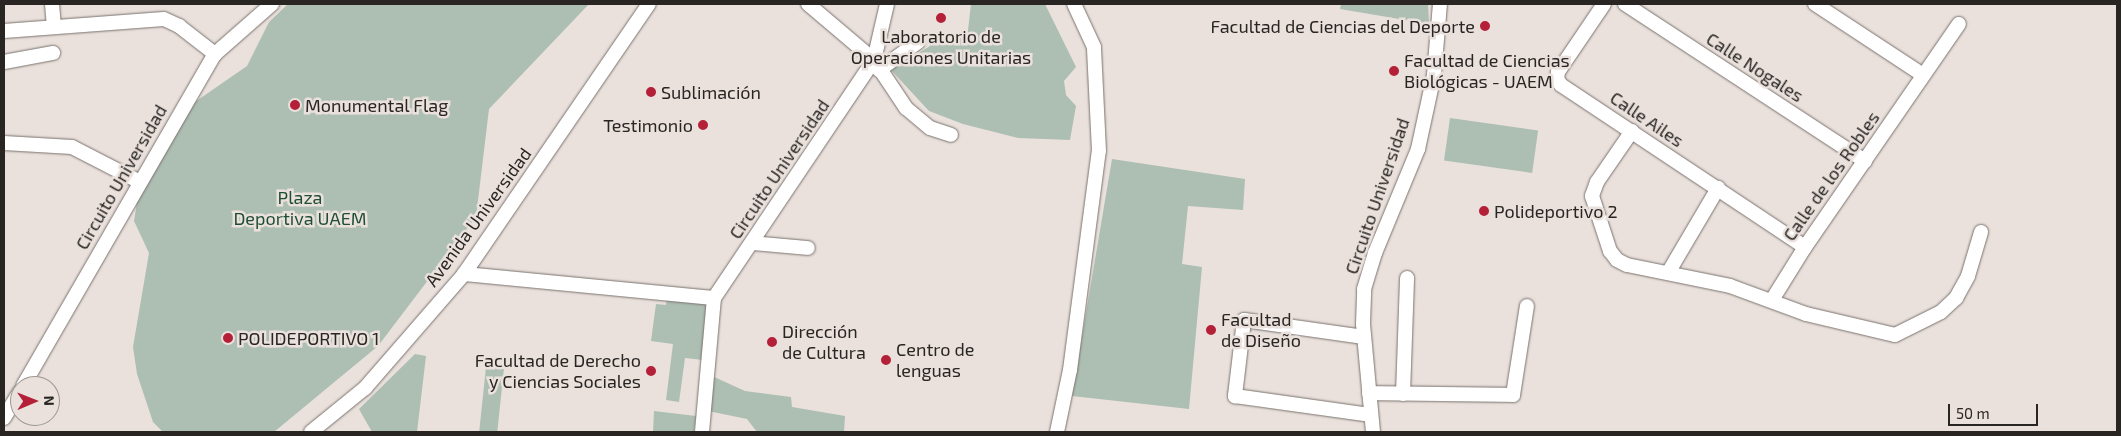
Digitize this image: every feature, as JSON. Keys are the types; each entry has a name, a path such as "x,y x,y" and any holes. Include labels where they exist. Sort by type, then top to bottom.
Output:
{"street":[{"path":"52,4 54,25"},
{"name":"Circuito Universidad","path":"29,376 215,54 272,4"},
{"name":"Avenida Universidad","path":"311,432 365,388 464,274 649,4"},
{"path":"808,4 876,65 906,108 930,128 951,135"},
{"name":"Circuito Universidad","path":"702,432 714,298 876,65 887,4"},
{"path":"1057,432 1070,370 1099,151 1094,47 1074,4"},
{"name":"Circuito Universidad","path":"1373,432 1364,337 1364,289 1375,253 1420,139 1434,75 1440,4"},
{"name":"Calle Ailes","path":"1604,4 1557,78 1561,85 1632,130 1804,247"},
{"name":"Calle Nogales","path":"1625,4 1865,161"},
{"path":"1815,4 1923,75"},
{"path":"4,31 54,25 170,20 215,54"},
{"name":"Calle de los Robles","path":"1772,300 1804,247 1958,24"},
{"path":"876,65 918,42"},
{"path":"4,62 53,53"},
{"path":"1632,130 1597,182 1592,196 1596,213 1617,260 1627,265 1730,286 1806,314 1894,335 1941,312 1956,298 1968,276 1981,232"},
{"path":"4,143 72,148 140,182"},
{"path":"1668,273 1718,188"},
{"path":"752,243 808,248"},
{"path":"464,274 714,298"},
{"path":"1404,394 1408,278"},
{"path":"1369,393 1513,395 1527,306"},
{"path":"1364,337 1244,320 1235,396 1370,415"}],"green space":[{"name":"Plaza Deportiva UAEM","path":"288,4 589,4 489,109 476,217 378,346 274,432 163,432 153,422 137,374 133,347 149,253 134,221 138,196 192,104 247,66 269,22"},
{"path":"971,4 1045,4 1076,67 1064,81 1066,95 1076,106 1070,140 1018,138 963,124 929,111 891,70 930,46 932,34 967,39"},
{"path":"1341,4 1428,4 1429,24 1340,9"},
{"path":"1450,118 1538,130 1532,173 1444,161"},
{"path":"1112,159 1245,179 1243,210 1188,206 1182,264 1202,267 1189,409 1072,396"},
{"path":"667,296 710,302 703,360 685,358 679,402 666,400 673,344 651,341 656,304 666,305"},
{"path":"415,354 426,356 417,432 372,432 359,409"},
{"path":"486,367 504,369 497,432 479,432"},
{"path":"712,376 745,391 791,397 792,407 845,416 844,432 757,432 747,419 708,411"},
{"path":"654,411 696,416 694,432 653,432"}],"place":[{"name":"Laboratorio de Operaciones Unitarias","path":"941,18"},
{"name":"Facultad de Ciencias del Deporte","path":"1485,26"},
{"name":"Facultad de Ciencias Biológicas - UAEM","path":"1394,71"},
{"name":"Sublimación","path":"651,92"},
{"name":"Monumental Flag","path":"295,105"},
{"name":"Testimonio","path":"703,125"},
{"name":"Polideportivo 2","path":"1484,211"},
{"name":"Facultad de Diseño","path":"1211,330"},
{"name":"POLIDEPORTIVO 1","path":"228,338"},
{"name":"Dirección de Cultura","path":"772,342"},
{"name":"Centro de lenguas","path":"886,360"},
{"name":"Facultad de Derecho y Ciencias Sociales","path":"651,371"}]}
